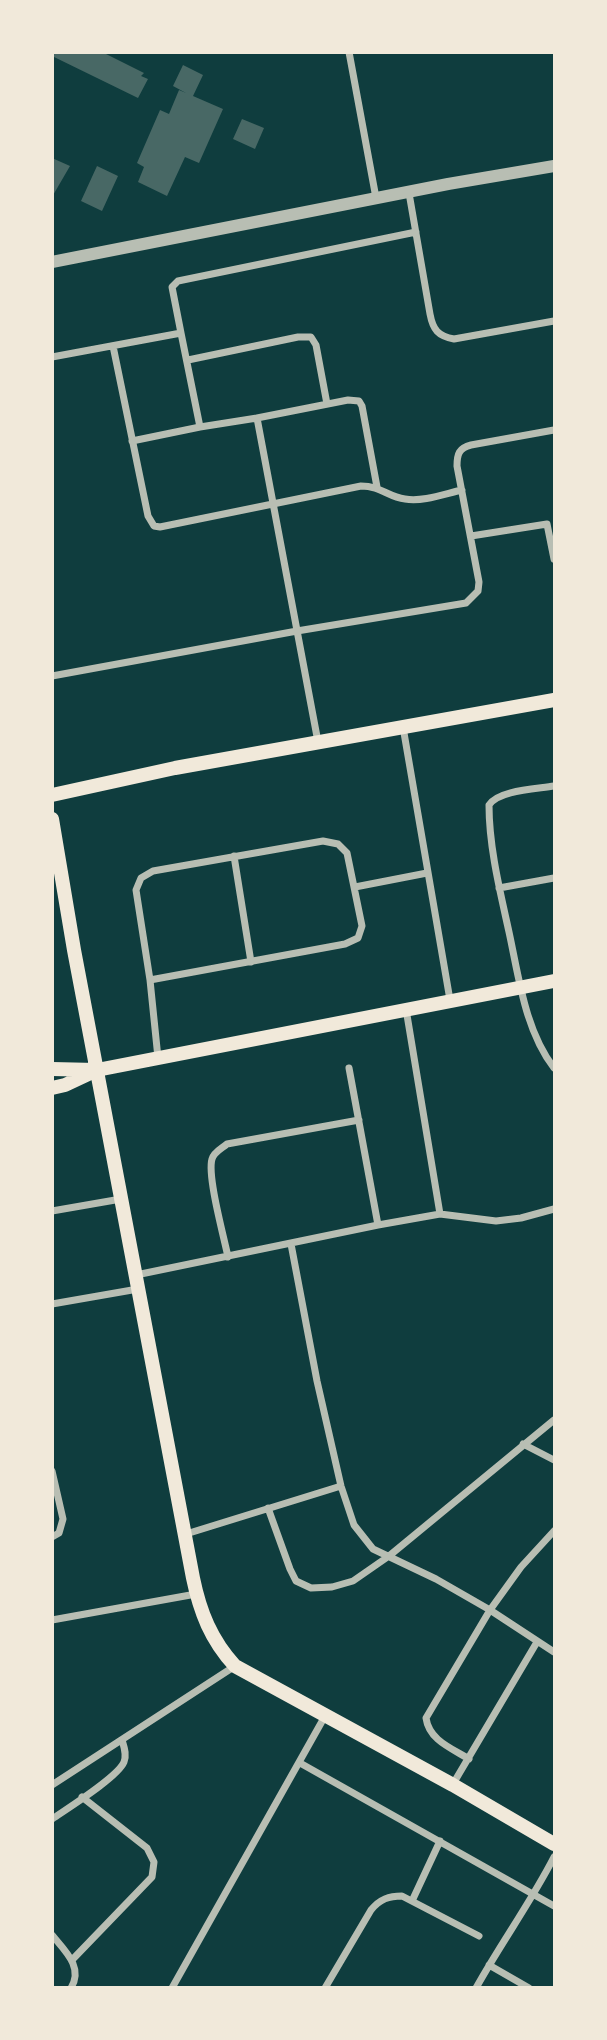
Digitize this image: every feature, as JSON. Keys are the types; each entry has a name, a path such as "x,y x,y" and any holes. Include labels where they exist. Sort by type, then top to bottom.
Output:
{"main road":[{"path":"52,795 175,768 555,700"},
{"path":"52,819 63,903 196,1594 206,1625 218,1648 235,1666 555,1844"},
{"path":"52,1069 97,1070 555,981"},
{"path":"52,1087 65,1085 97,1070"}],"street":[{"path":"349,52 376,198"},
{"path":"52,262 376,198 555,166"},
{"path":"409,192 432,326 436,332 454,339 555,321"},
{"path":"200,427 172,287 178,281 416,232"},
{"path":"52,357 181,333"},
{"path":"188,360 298,337 311,337 316,345 327,404"},
{"path":"113,346 148,516 154,526 274,505 361,486 377,487 396,497 411,500 462,490"},
{"path":"132,441 354,400 359,401 362,406 377,487"},
{"path":"257,418 318,742"},
{"path":"52,676 466,603 478,591 479,582 457,457 463,447 555,430"},
{"path":"471,536 551,523 554,554"},
{"path":"403,726 450,1000"},
{"path":"555,786 501,795 489,805 499,888 521,987 529,1018 555,1068"},
{"path":"150,979 345,944 358,938 362,926 347,853 332,842 323,841 153,871 141,878 136,890 150,979 158,1058"},
{"path":"234,856 251,962"},
{"path":"355,887 427,873"},
{"path":"499,888 555,878"},
{"path":"406,1009 440,1214"},
{"path":"349,1068 378,1225"},
{"path":"228,1257 211,1162 215,1152 227,1144 359,1119"},
{"path":"52,1211 122,1199"},
{"path":"52,1304 228,1257 378,1225 440,1214 471,1220 496,1221 555,1209"},
{"path":"291,1244 317,1381 341,1486 354,1525 363,1539 373,1549 490,1609 555,1652"},
{"path":"268,1508 296,1581 311,1588 332,1587 353,1581 389,1556 555,1419"},
{"path":"523,1444 555,1460"},
{"path":"52,1471 63,1519 59,1533 52,1537"},
{"path":"186,1534 341,1486"},
{"path":"469,1759 433,1737 428,1731 426,1717 490,1609 521,1567 555,1531"},
{"path":"52,1620 196,1594"},
{"path":"453,1785 537,1642"},
{"path":"52,1785 235,1666"},
{"path":"172,1987 325,1716"},
{"path":"52,1819 115,1774 124,1764 126,1754 122,1740"},
{"path":"300,1763 555,1906"},
{"path":"72,1960 152,1877 154,1862 147,1848 82,1797"},
{"path":"412,1901 440,1841"},
{"path":"476,1987 535,1894 555,1857"},
{"path":"325,1987 376,1904 389,1896 402,1896 479,1936"},
{"path":"52,1934 72,1960 76,1977 71,1987"},
{"path":"489,1965 529,1987"}],"building":[{"path":"52,52 102,52 144,73 141,76 148,79 138,98 52,56"},
{"path":"183,65 203,75 193,96 223,109 199,163 185,157 167,196 138,182 144,167 137,163 160,110 169,114 179,90 186,93 173,86"},
{"path":"242,119 264,128 255,149 233,139"},
{"path":"52,158 70,166 52,197"},
{"path":"97,166 118,176 102,211 81,201"}]}
